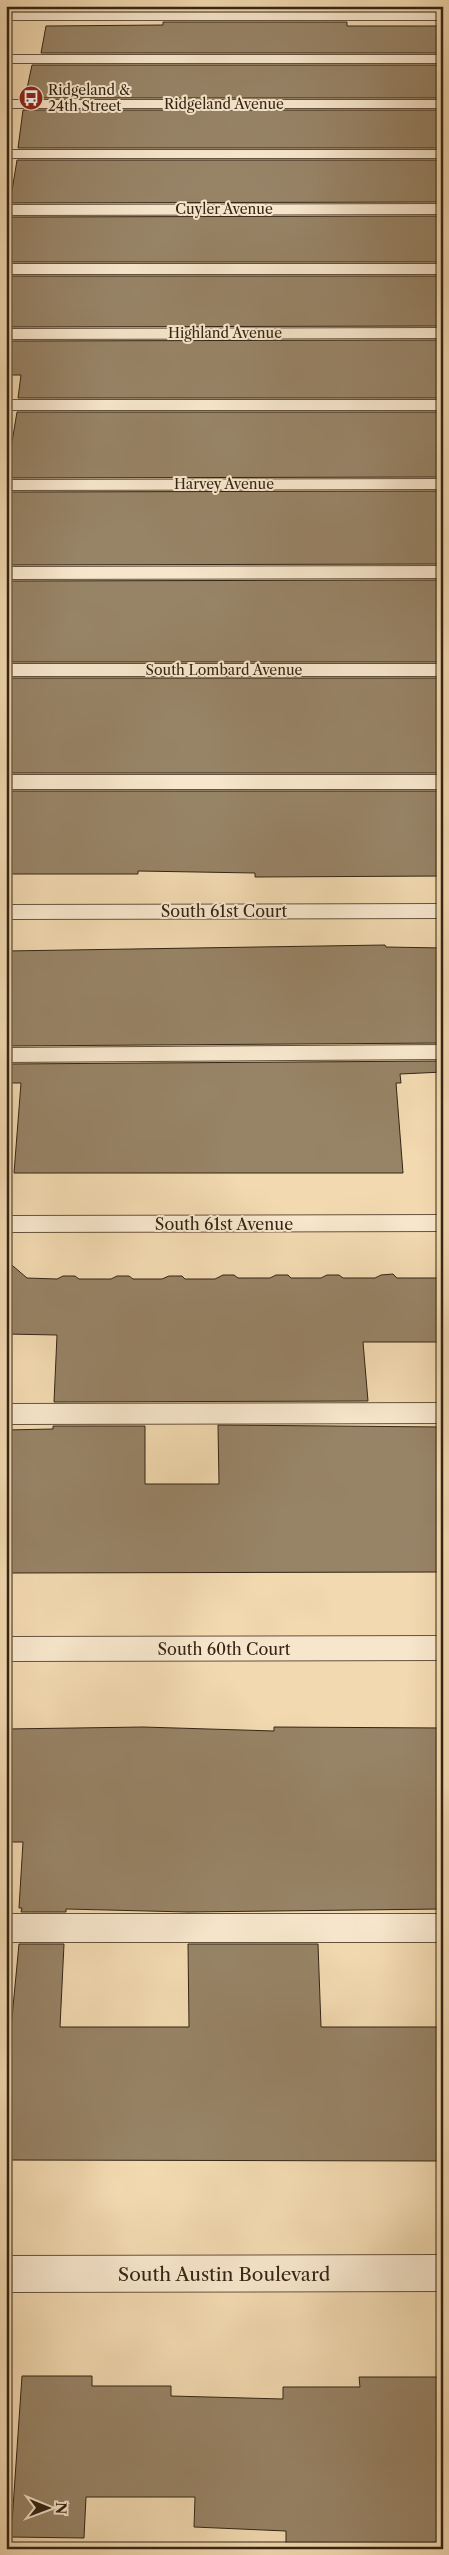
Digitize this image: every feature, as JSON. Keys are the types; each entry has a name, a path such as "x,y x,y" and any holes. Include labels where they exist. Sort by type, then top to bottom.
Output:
{"street":[{"path":"10,16 443,16"},
{"path":"6,59 443,58"},
{"name":"Ridgeland Avenue","path":"6,104 443,104"},
{"path":"6,154 443,154"},
{"name":"Cuyler Avenue","path":"6,210 443,209"},
{"path":"6,269 443,268"},
{"name":"Highland Avenue","path":"6,334 443,333"},
{"path":"6,405 443,405"},
{"name":"Harvey Avenue","path":"6,484 443,484"},
{"path":"6,573 443,572"},
{"name":"South Lombard Avenue","path":"6,670 443,670"},
{"path":"6,782 443,782"},
{"name":"South 61st Court","path":"6,912 443,911"},
{"path":"6,1055 443,1052"},
{"name":"South 61st Avenue","path":"6,1224 443,1223"},
{"path":"6,1414 443,1413"},
{"name":"South 60th Court","path":"6,1649 443,1648"},
{"path":"6,1928 443,1928"},
{"name":"South Austin Boulevard","path":"6,2274 443,2273"}],"building":[{"path":"165,6 345,6 345,10 164,10"},
{"path":"163,22 347,22 347,26 443,26 443,53 41,53 46,26 163,25"},
{"path":"32,65 443,65 443,98 25,98"},
{"path":"23,110 443,110 443,148 18,148"},
{"path":"17,160 443,160 443,202 10,203"},
{"path":"443,216 443,262 6,262 8,217"},
{"path":"6,276 443,276 443,326 6,327"},
{"path":"443,340 443,398 18,398 21,375 6,375 6,341"},
{"path":"17,412 440,412 443,428 443,477 6,478"},
{"path":"443,491 443,564 6,565 6,492"},
{"path":"443,580 443,662 6,662 6,581"},
{"path":"6,678 443,678 443,773 6,773"},
{"path":"6,791 443,791 443,876 255,877 255,873 138,871 138,874 6,874"},
{"path":"385,945 386,947 443,948 443,1043 6,1046 6,951"},
{"path":"443,1061 443,1072 400,1074 401,1083 396,1083 403,1173 14,1173 21,1083 6,1083 6,1064"},
{"path":"6,1260 27,1278 57,1279 63,1276 75,1276 79,1279 111,1279 117,1276 129,1276 133,1279 162,1279 169,1276 182,1276 185,1279 215,1279 223,1275 234,1275 238,1278 270,1278 276,1275 288,1275 291,1278 321,1278 327,1275 339,1275 343,1278 375,1278 381,1275 393,1274 397,1278 443,1278 443,1342 363,1342 368,1401 54,1402 57,1335 6,1334"},
{"path":"218,1425 443,1427 443,1572 6,1573 6,1430 53,1429 53,1426 145,1426 145,1484 219,1484"},
{"path":"143,1727 274,1731 274,1727 443,1728 443,1909 188,1912 66,1909 66,1912 21,1912 22,1908 19,1908 23,1842 6,1842 6,1729"},
{"path":"19,1944 64,1944 60,2027 189,2027 188,1944 318,1944 321,2027 443,2027 443,2161 6,2160 6,2028 11,2028"},
{"path":"22,2376 92,2376 92,2386 171,2386 171,2396 283,2399 283,2387 360,2387 359,2377 443,2377 443,2544 286,2546 286,2531 194,2527 195,2497 86,2497 84,2538 11,2537"}],"place":[{"name":"Ridgeland & 24th Street","path":"31,98"}]}
